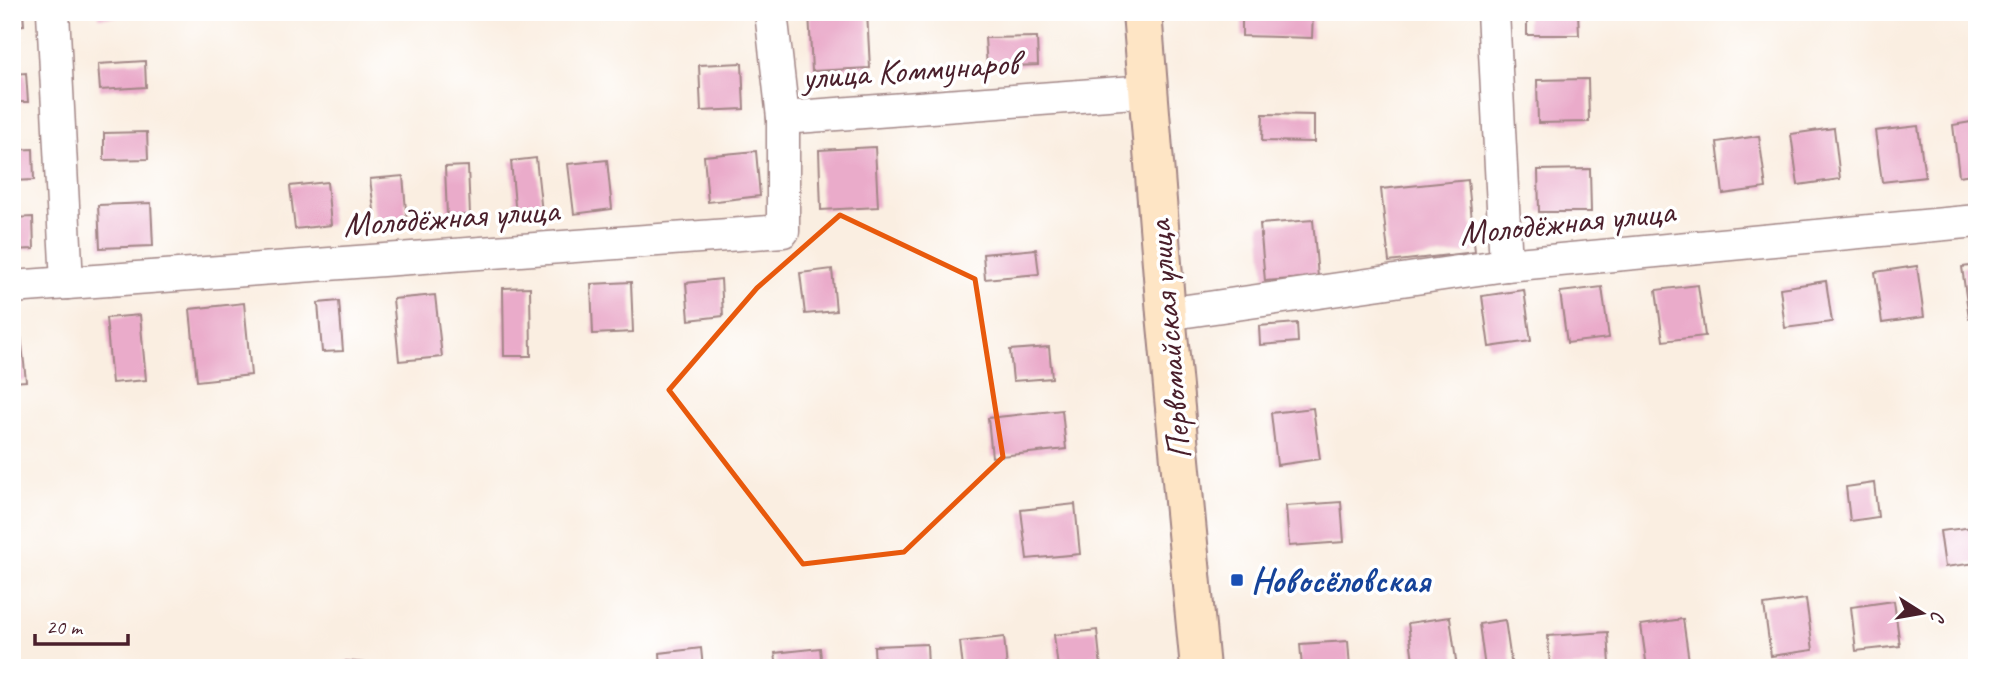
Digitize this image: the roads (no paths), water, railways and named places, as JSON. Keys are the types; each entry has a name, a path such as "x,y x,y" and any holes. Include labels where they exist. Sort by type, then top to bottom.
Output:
{"main road":[{"name":"Первомайская улица","path":"1142,12 1166,314 1199,668"}],"street":[{"path":"53,12 67,283"},
{"name":"улица Коммунаров","path":"771,12 783,118 1148,91"},
{"path":"1493,12 1506,265"},
{"name":"Молодёжная улица","path":"12,287 783,231 783,118"},
{"name":"Молодёжная улица","path":"1166,314 1506,265 1977,221"}],"place":[{"name":"Новосёловская","path":"1237,580"}]}
